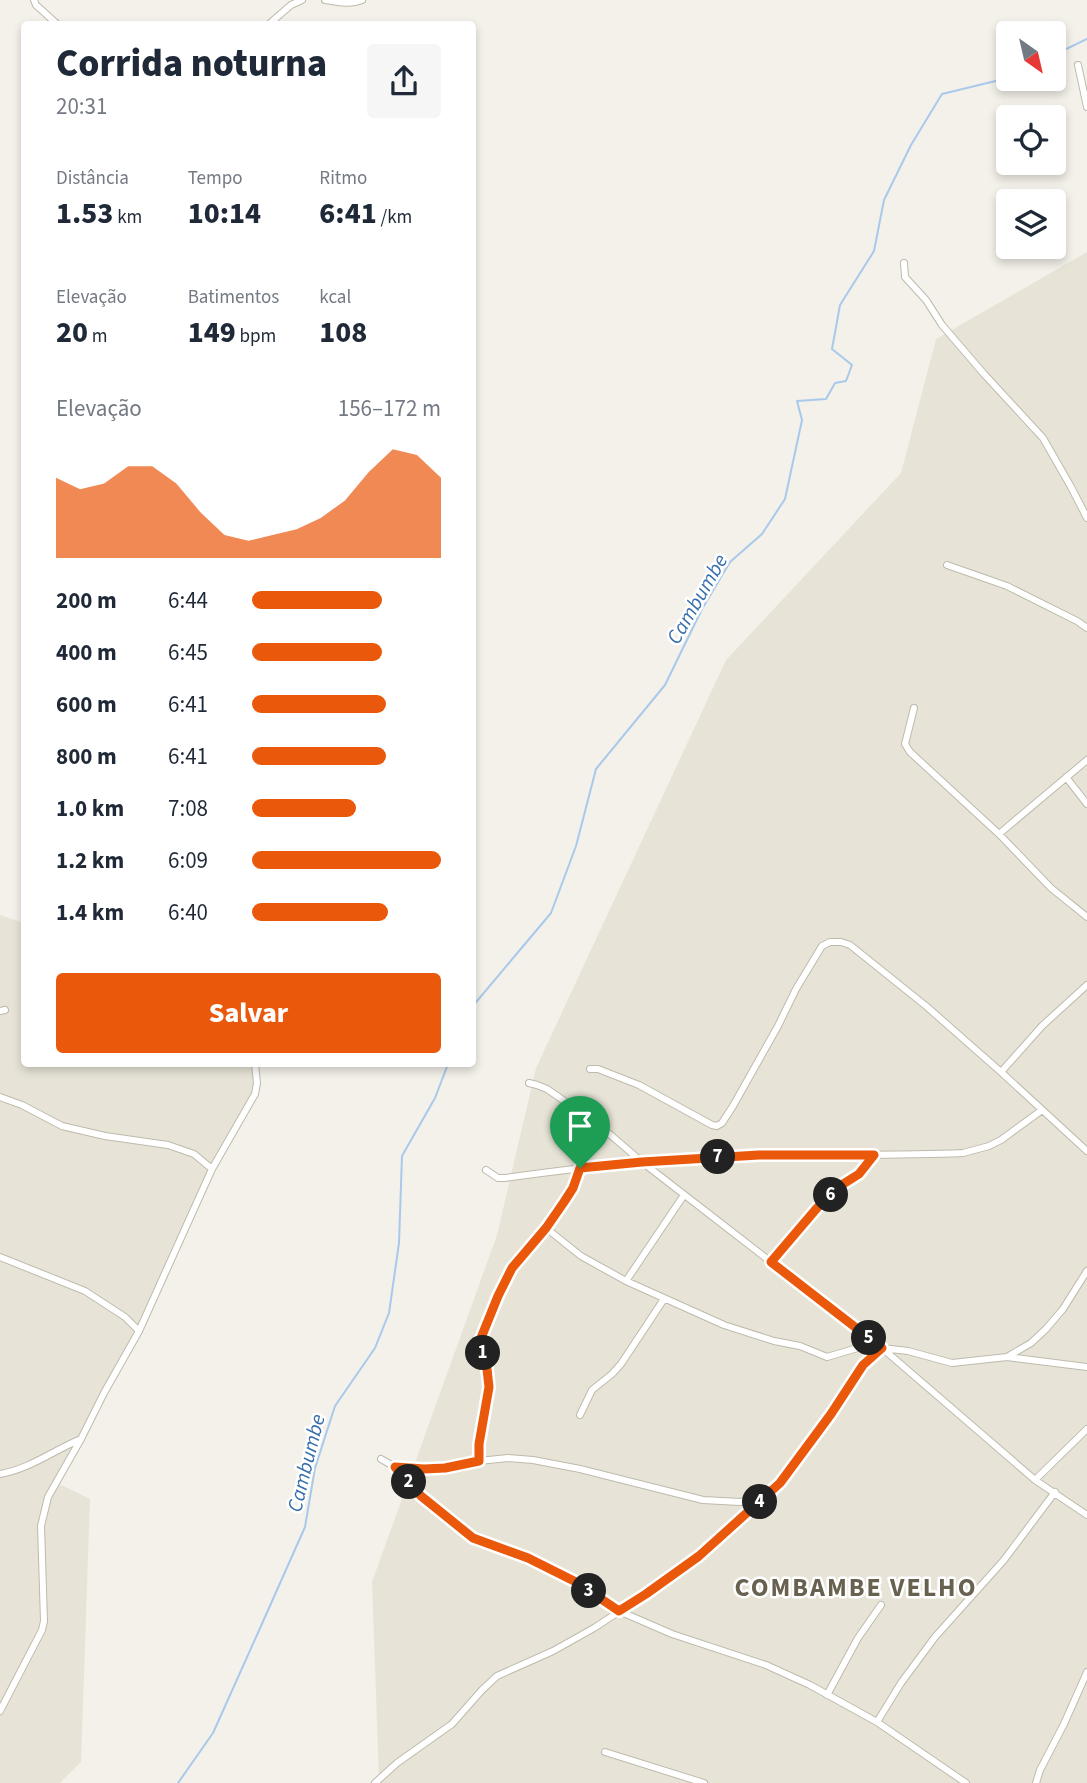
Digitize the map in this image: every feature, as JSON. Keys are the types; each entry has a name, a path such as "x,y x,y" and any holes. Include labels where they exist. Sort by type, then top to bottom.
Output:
{"street":[{"path":"34,0 54,21"},
{"path":"272,21 291,5 302,0"},
{"path":"325,0 344,3 362,0"},
{"path":"1078,65 1087,107"},
{"path":"904,263 905,277 926,300 942,325 1043,438 1087,518"},
{"path":"947,565 1007,586 1087,628"},
{"path":"914,708 905,744 910,752 999,834 1051,888 1087,917"},
{"path":"999,834 1087,760"},
{"path":"1066,777 1087,804"},
{"path":"590,1069 598,1069 639,1085 717,1126 733,1106 822,946 830,942 841,942 850,945 926,1006 1087,1151"},
{"path":"1001,1072 1042,1026 1087,985"},
{"path":"0,1711 42,1630 41,1526 48,1497 139,1332 212,1169 255,1094 255,1067"},
{"path":"529,1083 547,1089 600,1125 642,1162 771,1262 1035,1480 1087,1515"},
{"path":"0,1097 23,1105 62,1126 105,1136 168,1145 194,1154 212,1169"},
{"path":"486,1170 498,1178 505,1178 642,1162 759,1155 963,1153 1001,1140 1042,1110"},
{"path":"771,1262 817,1208 840,1186 859,1174 874,1155"},
{"path":"479,1461 479,1444 489,1387 481,1338 512,1268 546,1228 573,1188 580,1168"},
{"path":"626,1280 684,1195"},
{"path":"546,1228 580,1256 664,1298 724,1325 774,1341 800,1346 827,1357 866,1347 908,1351 952,1363 1007,1357 1087,1367"},
{"path":"0,1257 85,1291 125,1317 139,1332"},
{"path":"1007,1357 1031,1343 1046,1329 1063,1309 1087,1271"},
{"path":"580,1415 593,1390 621,1364 664,1298"},
{"path":"375,1783 397,1763 452,1724 497,1676 553,1651 594,1628 699,1556 780,1483 863,1365 879,1350"},
{"path":"1035,1480 1087,1429"},
{"path":"0,1474 36,1463 81,1439"},
{"path":"395,1467 445,1468 508,1458 548,1462 703,1500 740,1502 766,1497"},
{"path":"381,1459 395,1467 421,1496 473,1538 528,1558 576,1582 619,1611 672,1634 766,1665 827,1695 877,1722 966,1783"},
{"path":"877,1722 901,1683 935,1637 1004,1560 1055,1492"},
{"path":"827,1695 858,1638 881,1605"},
{"path":"1036,1783 1087,1672"},
{"path":"604,1752 704,1783"}],"shaded area":[{"path":"1087,252 1087,1783 377,1783 372,1582 497,1235 536,1068 726,660 901,473 936,339"},
{"path":"0,915 21,922 21,1067 255,1067 256,1090 212,1169 139,1332 57,1483 90,1499 81,1762 60,1783 0,1783"}],"waterway":[{"name":"Cambumbe","path":"1066,49 1087,39"},
{"name":"Cambumbe","path":"476,1002 551,913 576,846 596,769 665,685 702,609 730,562 762,534 785,499 802,420 797,401 826,399 835,383 846,381 852,365 832,349 840,305 874,251 884,200 911,145 942,94 996,81"},
{"name":"Cambumbe","path":"178,1783 213,1733 305,1527 315,1468 335,1406 375,1348 389,1313 399,1243 402,1156 435,1098 447,1067"}],"district":[{"name":"COMBAMBE VELHO","path":"856,1587"}],"route":[{"path":"759,1155 874,1155 854,1179 840,1186 817,1208 771,1262 882,1348 863,1365 794,1466 766,1497 699,1556 619,1611 576,1582 528,1558 473,1538 421,1496 395,1467 445,1468 479,1461 479,1444 489,1387 481,1338 512,1268 564,1202 573,1188 580,1168 759,1155"}]}
